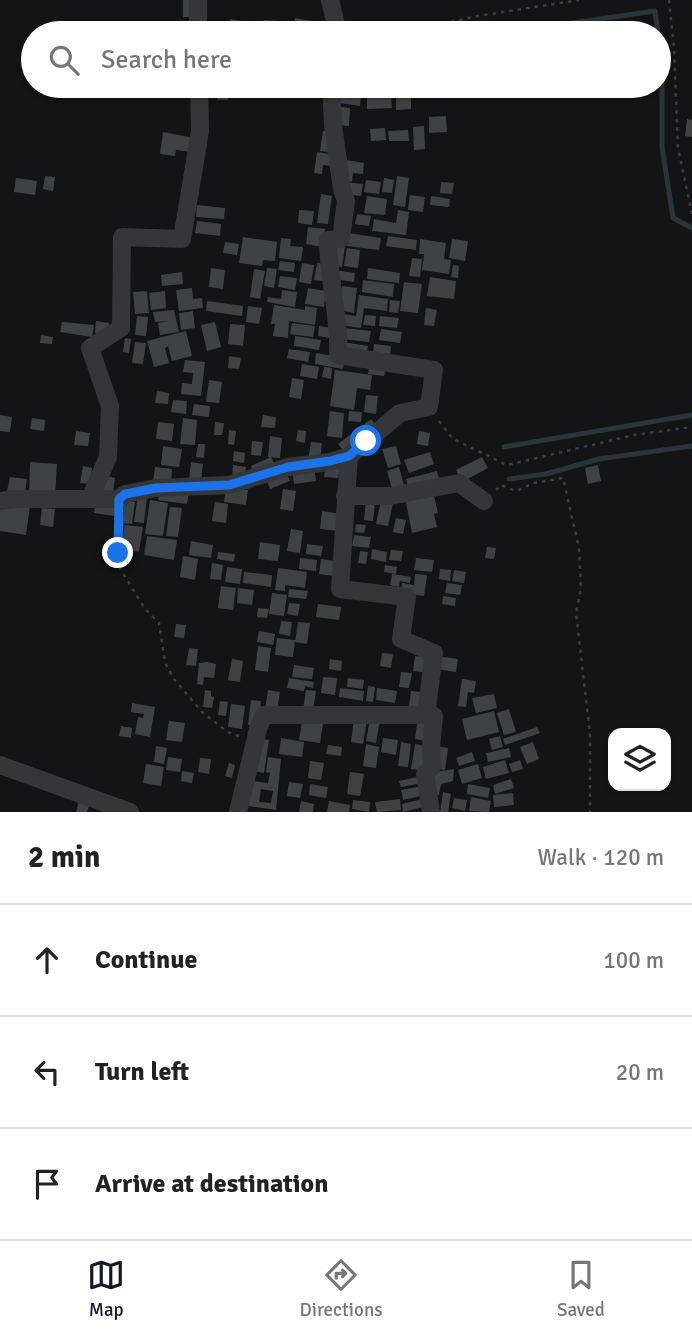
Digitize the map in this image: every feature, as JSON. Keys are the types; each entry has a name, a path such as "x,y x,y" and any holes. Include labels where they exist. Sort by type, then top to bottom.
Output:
{"street":[{"path":"198,0 198,21"},
{"path":"330,0 335,21"},
{"path":"90,499 108,457 110,406 90,348 121,328 122,237 182,239 200,131 199,98"},
{"path":"0,501 119,499 125,494 156,488 229,485 288,467 349,456 400,413 429,407 434,370 338,355 339,332 328,265 328,240 341,239 346,201 338,168 332,98"},
{"path":"349,456 340,589 407,597 401,639 434,653 426,715"},
{"path":"345,496 390,496 459,483 484,501"},
{"path":"238,812 264,715 426,715 434,716 430,748 432,766 425,774 431,812"},
{"path":"0,765 130,812"}],"path":[{"path":"455,21 579,0"},
{"path":"669,0 678,148 692,214"},
{"path":"429,407 453,439 507,465 634,435 692,427"},
{"path":"484,501 501,485 516,491 534,483 564,478 579,548 581,589 576,613 590,734 590,812"},
{"path":"119,499 120,567 145,609 159,623 164,662 173,678 203,713 228,732 255,741"}],"building":[{"path":"183,0 195,0 195,17 183,17"},
{"path":"340,98 361,98 360,106 339,103"},
{"path":"367,98 391,98 392,108 367,109"},
{"path":"396,98 411,98 411,109 396,110"},
{"path":"336,106 350,108 349,126 334,125"},
{"path":"446,116 447,132 429,133 429,117"},
{"path":"687,119 692,120 692,137 685,136"},
{"path":"424,126 425,149 414,150 413,127"},
{"path":"385,128 386,140 371,141 370,129"},
{"path":"408,130 409,141 389,141 388,131"},
{"path":"323,131 332,132 329,152 320,151"},
{"path":"163,132 194,138 192,152 176,150 175,156 160,154"},
{"path":"317,152 336,155 334,166 323,165 322,174 314,173"},
{"path":"346,160 364,163 363,174 353,173 352,182 343,180"},
{"path":"45,176 55,177 53,191 43,189"},
{"path":"397,176 409,178 405,207 393,205"},
{"path":"16,178 37,181 35,195 14,192"},
{"path":"384,178 394,180 392,193 382,192"},
{"path":"366,180 381,182 379,194 364,192"},
{"path":"346,182 363,184 361,196 345,194"},
{"path":"441,182 454,183 452,194 440,193"},
{"path":"321,194 332,196 328,224 317,223"},
{"path":"410,195 425,197 423,212 408,210"},
{"path":"367,196 387,199 385,215 364,213"},
{"path":"431,196 450,199 449,207 430,205"},
{"path":"197,205 225,208 224,219 196,217"},
{"path":"299,210 314,211 312,225 298,223"},
{"path":"398,210 409,212 406,235 372,231 374,219 396,223"},
{"path":"357,214 371,216 369,226 355,224"},
{"path":"197,221 221,224 220,236 195,233"},
{"path":"308,227 325,229 322,247 306,244"},
{"path":"348,233 381,238 379,250 347,246"},
{"path":"388,236 417,240 416,250 386,246"},
{"path":"243,237 277,242 275,261 263,260 262,266 239,263"},
{"path":"281,238 291,239 290,246 303,247 301,261 279,258"},
{"path":"420,239 446,243 444,259 451,260 449,274 422,270 424,254 419,254"},
{"path":"452,239 468,241 465,261 449,258"},
{"path":"225,242 239,244 237,255 223,253"},
{"path":"332,245 345,246 342,267 329,265"},
{"path":"347,248 360,250 358,268 344,266"},
{"path":"412,258 422,259 420,277 409,276"},
{"path":"280,261 295,263 294,272 278,270"},
{"path":"302,263 314,265 311,284 299,282"},
{"path":"317,263 327,264 324,281 314,280"},
{"path":"453,265 459,266 458,278 451,277"},
{"path":"211,268 225,270 223,289 209,287"},
{"path":"267,268 277,269 274,288 264,286"},
{"path":"368,268 400,273 399,283 367,279"},
{"path":"254,269 265,271 260,299 250,297"},
{"path":"334,270 355,273 354,282 333,279"},
{"path":"182,272 183,284 162,286 161,275"},
{"path":"280,276 297,278 295,290 278,287"},
{"path":"430,277 456,281 454,299 427,296"},
{"path":"363,280 394,284 393,297 362,292"},
{"path":"404,282 422,284 418,313 400,311"},
{"path":"342,286 357,288 354,313 339,310"},
{"path":"192,288 193,299 202,298 203,308 179,311 176,290"},
{"path":"308,288 326,291 324,307 305,304"},
{"path":"282,290 297,292 295,307 267,302 268,297 281,299"},
{"path":"147,291 149,313 135,314 133,292"},
{"path":"165,291 166,308 151,310 149,293"},
{"path":"359,295 388,299 387,311 364,308 361,328 341,325 343,314 356,316"},
{"path":"390,300 400,301 398,313 389,312"},
{"path":"207,301 243,306 242,316 206,311"},
{"path":"274,305 305,310 305,306 317,308 315,325 289,321 288,338 273,336 275,324 271,324"},
{"path":"248,306 262,308 259,324 246,322"},
{"path":"426,308 437,310 434,326 424,325"},
{"path":"174,310 179,332 160,335 158,323 170,321 155,322 153,312"},
{"path":"193,311 195,328 181,330 179,313"},
{"path":"365,315 376,316 375,326 363,325"},
{"path":"137,316 148,317 146,336 135,335"},
{"path":"380,316 399,318 397,328 379,326"},
{"path":"96,321 109,323 108,335 95,333"},
{"path":"62,322 94,325 92,337 60,332"},
{"path":"215,322 221,347 207,351 201,325"},
{"path":"292,323 315,326 313,337 290,334"},
{"path":"230,324 245,325 243,346 228,344"},
{"path":"319,326 337,329 335,339 318,336"},
{"path":"344,328 371,331 369,342 342,339"},
{"path":"381,329 402,332 400,343 379,340"},
{"path":"186,331 192,356 172,361 168,346 165,348 169,363 154,367 147,341"},
{"path":"41,335 53,337 52,344 40,343"},
{"path":"295,336 321,340 319,350 294,346"},
{"path":"125,338 131,339 129,353 123,352"},
{"path":"135,342 146,343 143,364 132,363"},
{"path":"343,342 368,346 366,357 341,353"},
{"path":"374,344 391,346 390,356 373,353"},
{"path":"289,349 310,352 308,362 287,358"},
{"path":"316,353 345,358 343,369 315,364"},
{"path":"229,356 241,358 239,369 228,368"},
{"path":"185,360 205,362 201,396 181,394 182,383 192,384 193,373 183,372"},
{"path":"370,363 386,366 384,376 368,374"},
{"path":"302,364 319,367 317,379 300,376"},
{"path":"324,367 332,368 331,379 322,377"},
{"path":"335,370 372,375 370,390 357,388 354,410 330,406"},
{"path":"292,378 304,380 301,399 289,397"},
{"path":"209,380 222,382 219,403 206,402"},
{"path":"157,391 169,393 168,404 155,403"},
{"path":"366,395 378,396 376,414 364,412"},
{"path":"173,400 187,401 186,414 171,412"},
{"path":"194,404 210,406 209,417 192,415"},
{"path":"330,411 344,413 342,438 327,436"},
{"path":"349,411 362,412 361,422 348,421"},
{"path":"0,415 12,417 10,432 0,431"},
{"path":"263,415 276,417 275,428 261,427"},
{"path":"32,418 45,420 44,431 30,429"},
{"path":"183,418 197,420 195,445 180,444"},
{"path":"371,419 379,429 346,454 338,444"},
{"path":"158,422 174,424 172,441 156,439"},
{"path":"215,422 224,423 222,435 214,435"},
{"path":"229,430 236,431 234,445 228,444"},
{"path":"298,430 306,431 305,443 296,441"},
{"path":"76,431 90,433 88,446 74,445"},
{"path":"419,431 430,433 428,446 417,444"},
{"path":"270,436 282,438 280,458 268,457"},
{"path":"252,441 263,442 261,456 251,455"},
{"path":"311,442 322,443 320,461 308,460"},
{"path":"198,444 205,444 204,458 196,457"},
{"path":"163,446 182,449 179,467 161,465"},
{"path":"396,446 401,464 388,468 382,449"},
{"path":"234,451 245,453 244,463 233,461"},
{"path":"430,452 434,464 409,473 404,460"},
{"path":"271,457 276,468 255,476 251,466"},
{"path":"482,457 488,468 462,482 456,470"},
{"path":"30,462 57,464 55,497 29,496"},
{"path":"191,462 203,464 201,482 189,481"},
{"path":"233,465 246,467 244,479 232,478"},
{"path":"326,465 340,467 338,478 324,477"},
{"path":"598,465 601,481 588,484 585,468"},
{"path":"83,466 92,468 90,484 80,483"},
{"path":"314,466 316,481 294,484 292,469"},
{"path":"155,467 172,469 171,484 153,482"},
{"path":"399,467 405,489 393,492 387,471"},
{"path":"286,471 290,481 270,489 266,479"},
{"path":"437,471 440,482 409,490 406,479"},
{"path":"105,476 115,478 113,492 103,490"},
{"path":"10,477 27,479 25,494 7,491"},
{"path":"226,487 248,490 246,505 224,502"},
{"path":"160,489 189,493 187,504 158,500"},
{"path":"283,489 296,491 293,511 280,509"},
{"path":"433,492 438,513 434,514 437,527 412,533 405,498"},
{"path":"147,497 144,523 134,522 137,501 129,500"},
{"path":"125,500 135,502 132,524 122,523"},
{"path":"150,500 168,503 163,536 145,534"},
{"path":"381,500 393,503 388,526 376,524"},
{"path":"96,501 116,504 114,516 94,513"},
{"path":"366,501 375,502 373,521 364,520"},
{"path":"215,502 228,504 226,523 212,521"},
{"path":"30,506 26,535 0,531 0,508"},
{"path":"170,507 182,508 178,537 166,536"},
{"path":"42,508 55,509 53,527 40,525"},
{"path":"322,511 341,514 339,531 320,529"},
{"path":"396,518 406,520 403,534 393,532"},
{"path":"356,524 366,525 364,533 355,532"},
{"path":"125,525 143,527 139,552 121,549"},
{"path":"291,529 303,531 300,553 287,551"},
{"path":"354,535 371,537 369,548 352,546"},
{"path":"147,536 177,540 174,560 144,555"},
{"path":"191,541 213,545 211,558 189,555"},
{"path":"260,542 280,545 278,561 258,559"},
{"path":"307,544 323,546 321,556 306,554"},
{"path":"487,547 496,548 494,559 485,558"},
{"path":"372,549 387,552 386,562 371,559"},
{"path":"391,550 403,551 401,561 389,560"},
{"path":"360,551 368,552 366,564 358,563"},
{"path":"218,552 235,554 234,562 217,559"},
{"path":"183,556 198,559 195,580 180,577"},
{"path":"300,558 317,560 316,571 299,569"},
{"path":"416,558 434,560 432,572 414,570"},
{"path":"321,559 336,561 333,576 319,574"},
{"path":"212,563 223,565 221,580 210,579"},
{"path":"385,565 397,567 396,574 384,572"},
{"path":"227,567 242,569 240,584 225,582"},
{"path":"278,568 307,572 305,588 285,585 285,591 275,590"},
{"path":"440,569 451,570 450,581 439,579"},
{"path":"454,570 466,572 464,583 452,581"},
{"path":"244,572 272,575 271,587 243,583"},
{"path":"392,574 411,577 410,583 400,581 399,587 390,585"},
{"path":"415,574 427,575 424,596 401,593 402,583 414,585"},
{"path":"447,583 462,585 460,595 445,593"},
{"path":"221,586 236,588 233,610 218,608"},
{"path":"238,588 254,590 252,605 237,603"},
{"path":"289,589 308,591 306,599 288,597"},
{"path":"272,593 287,595 284,616 269,614"},
{"path":"443,596 456,598 455,606 442,604"},
{"path":"289,603 300,604 298,616 287,614"},
{"path":"318,604 341,607 339,620 316,617"},
{"path":"258,608 269,609 267,618 257,617"},
{"path":"281,621 292,622 290,636 279,634"},
{"path":"298,622 310,623 307,644 295,642"},
{"path":"176,624 186,625 184,638 174,637"},
{"path":"259,631 275,634 273,645 257,642"},
{"path":"277,638 295,640 293,657 275,655"},
{"path":"258,646 271,648 268,672 255,670"},
{"path":"189,648 198,649 196,666 186,665"},
{"path":"382,653 393,654 391,668 380,666"},
{"path":"415,656 430,658 427,673 413,671"},
{"path":"437,656 458,659 456,672 436,669"},
{"path":"232,659 243,661 240,682 228,680"},
{"path":"330,659 342,661 341,671 329,669"},
{"path":"199,663 216,664 214,678 204,677 203,685 197,684"},
{"path":"294,665 314,668 312,679 292,677"},
{"path":"401,672 412,673 409,688 399,687"},
{"path":"323,677 337,678 335,695 321,693"},
{"path":"289,678 314,682 313,688 305,686 304,691 287,688"},
{"path":"348,678 364,680 363,689 347,687"},
{"path":"462,679 476,681 474,693 468,692 466,707 458,706"},
{"path":"368,686 375,687 373,702 366,701"},
{"path":"340,688 364,691 363,701 339,697"},
{"path":"377,688 397,691 395,703 376,700"},
{"path":"205,690 211,691 211,696 214,697 212,708 203,707"},
{"path":"268,690 280,692 277,711 265,710"},
{"path":"306,690 316,691 313,712 303,710"},
{"path":"411,691 421,692 419,708 409,706"},
{"path":"494,694 497,708 476,713 472,698"},
{"path":"251,700 261,701 258,727 248,725"},
{"path":"220,701 228,702 226,716 218,715"},
{"path":"132,703 155,707 150,737 135,734 138,717 143,718 144,714 131,712"},
{"path":"231,704 245,706 242,729 228,727"},
{"path":"509,709 516,732 504,735 497,713"},
{"path":"494,711 499,732 467,740 462,719"},
{"path":"303,715 324,718 320,743 299,740"},
{"path":"418,716 429,718 426,741 415,739"},
{"path":"354,718 367,720 363,744 351,742"},
{"path":"370,718 380,719 376,743 366,741"},
{"path":"169,721 185,723 182,742 166,740"},
{"path":"121,726 132,728 131,738 119,736"},
{"path":"537,727 540,733 505,745 503,739"},
{"path":"500,736 503,747 492,750 489,739"},
{"path":"281,738 304,742 302,757 279,754"},
{"path":"383,738 398,740 396,755 381,752"},
{"path":"259,739 269,740 264,773 254,771"},
{"path":"401,742 411,744 408,767 398,766"},
{"path":"533,742 539,759 527,764 520,747"},
{"path":"366,744 379,747 376,768 363,766"},
{"path":"415,744 430,747 426,771 411,769"},
{"path":"328,745 342,747 341,756 326,754"},
{"path":"156,746 167,748 164,764 154,762"},
{"path":"437,746 448,748 445,770 434,768"},
{"path":"509,748 511,757 488,762 486,753"},
{"path":"472,752 475,761 459,766 456,758"},
{"path":"168,757 182,759 180,772 166,770"},
{"path":"268,757 281,759 276,810 248,806 252,781 268,783 270,773 266,772","holes":["261,789 273,791 271,803 259,802"]},
{"path":"200,758 211,759 209,774 198,772"},
{"path":"505,760 509,773 486,779 483,767"},
{"path":"520,760 523,769 512,772 509,764"},
{"path":"310,761 324,763 321,780 308,778"},
{"path":"229,763 235,765 232,778 225,776"},
{"path":"146,764 164,767 161,786 143,783"},
{"path":"478,764 482,778 462,784 458,770"},
{"path":"454,769 453,781 441,784 439,795 428,793 431,773"},
{"path":"182,771 194,773 192,783 181,781"},
{"path":"350,772 364,774 360,796 347,794"},
{"path":"422,776 423,783 401,787 399,781"},
{"path":"511,779 514,788 495,794 493,785"},
{"path":"289,782 303,784 300,798 287,796"},
{"path":"310,784 328,787 326,798 309,795"},
{"path":"468,784 490,788 488,798 467,794"},
{"path":"423,786 425,795 403,800 401,790"},
{"path":"443,792 451,794 448,812 440,812"},
{"path":"513,793 514,805 494,807 493,795"},
{"path":"80,797 91,800 87,812 76,812"},
{"path":"471,797 491,801 489,812 469,811"},
{"path":"426,798 428,806 403,812 402,804"},
{"path":"454,798 467,800 465,811 452,808"},
{"path":"400,799 401,810 377,812 375,802"},
{"path":"353,800 370,802 369,812 352,809"},
{"path":"301,801 314,804 313,812 299,812"},
{"path":"329,801 350,805 349,812 327,812"}],"waterway":[{"path":"586,21 655,11 656,21"},
{"path":"662,98 662,147 673,218 692,228"},
{"path":"504,447 692,415"},
{"path":"509,479 546,474 599,459 692,446"}],"route":[{"path":"118,553 119,499 125,494 156,488 229,485 288,467 349,456 366,441"}]}
